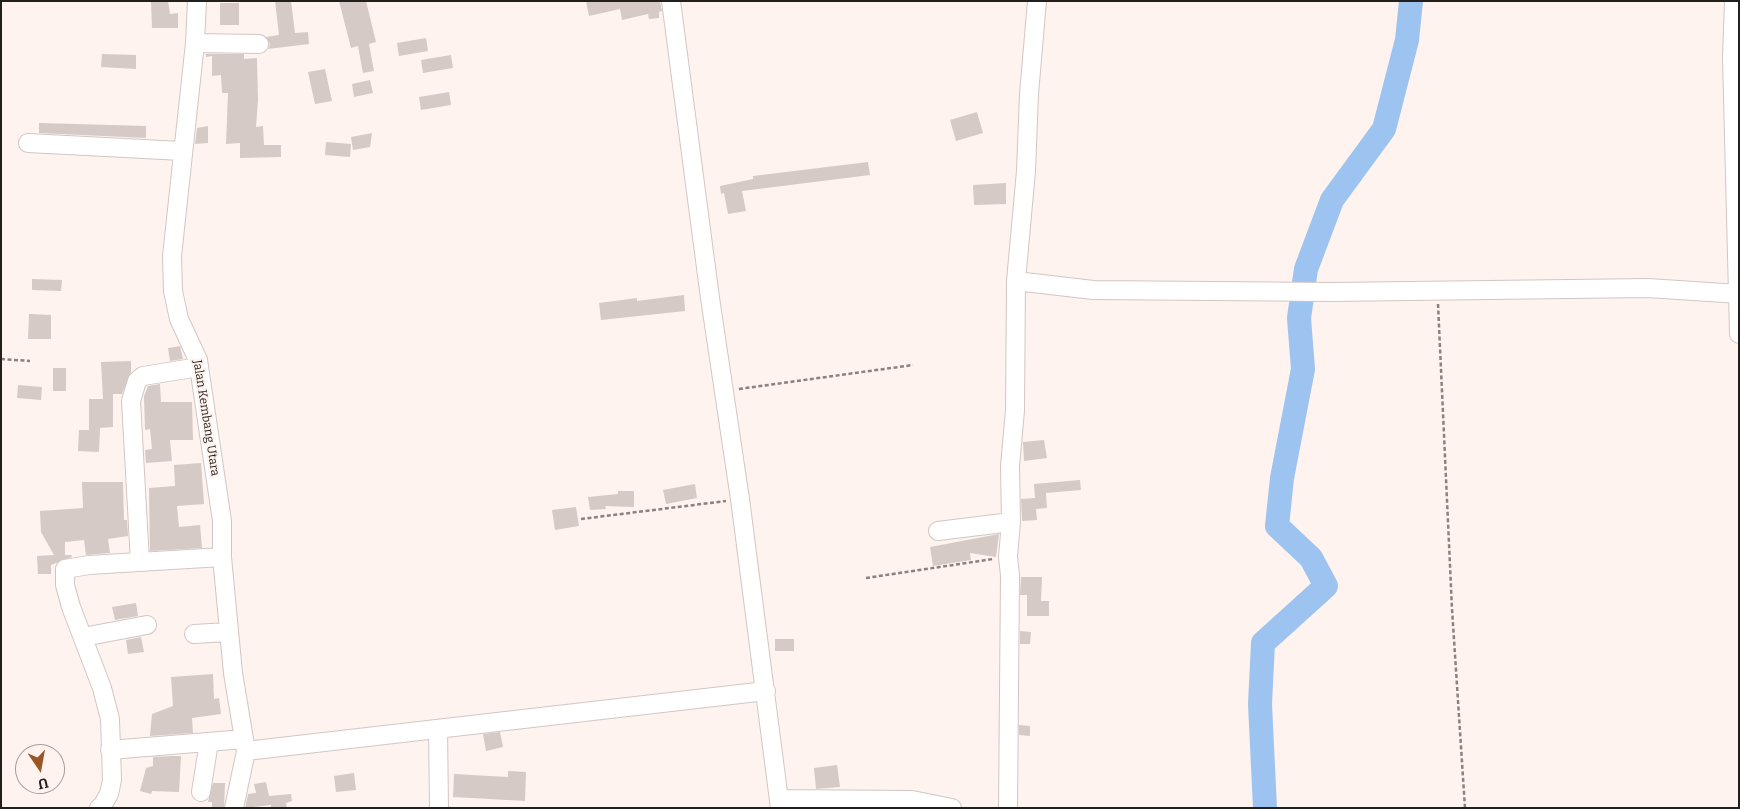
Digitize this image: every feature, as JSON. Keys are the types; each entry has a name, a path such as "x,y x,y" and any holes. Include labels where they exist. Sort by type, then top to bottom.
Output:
{"street":[{"name":"Jalan Kembang Utara","path":"197,1 195,43 172,256 173,291 179,319 194,346 199,367 222,521 222,557 233,673 245,745 234,808"},
{"path":"671,1 780,803 912,800 952,808"},
{"path":"1008,808 1010,575 1008,557 1011,522 1010,466 1015,410 1016,281 1026,171 1029,94 1038,1"},
{"path":"1734,1 1732,58 1738,230 1739,334"},
{"path":"195,43 260,44"},
{"path":"28,143 182,150"},
{"path":"1016,281 1093,290 1311,292 1648,288 1738,294"},
{"path":"140,562 131,401 137,381 143,376 199,367"},
{"path":"938,531 995,522 1011,522"},
{"path":"103,807 109,794 112,780 110,720 102,688 66,590 65,569 89,565 222,557"},
{"path":"83,637 147,625"},
{"path":"194,634 230,632"},
{"path":"110,750 209,742 245,745 438,729 766,690"},
{"path":"438,729 439,808"},
{"path":"201,792 209,742"}],"path":[{"path":"1438,290 1452,609 1465,808"},
{"path":"1,358 30,361"},
{"path":"724,391 913,365"},
{"path":"581,519 740,499"},
{"path":"866,578 1008,557"}],"building":[{"path":"151,1 168,1 170,14 178,13 178,28 152,28"},
{"path":"275,1 291,1 295,33 308,32 309,44 268,49 270,44 266,37 279,35"},
{"path":"339,1 366,1 376,42 369,44 374,71 363,73 358,46 351,48"},
{"path":"586,1 660,2 662,11 659,12 659,18 649,19 648,14 622,20 620,9 589,16"},
{"path":"220,3 239,3 239,25 220,25"},
{"path":"426,38 428,51 399,56 397,43"},
{"path":"102,54 136,55 136,69 101,67"},
{"path":"206,54 244,54 244,59 257,58 258,100 256,127 263,126 264,145 281,145 281,157 240,158 240,143 226,144 228,93 222,93 221,75 212,76 212,56 206,57"},
{"path":"451,55 453,68 423,73 421,60"},
{"path":"325,69 332,101 315,104 308,72"},
{"path":"370,80 373,93 354,97 352,84"},
{"path":"449,92 451,105 421,110 419,97"},
{"path":"977,112 983,133 956,141 950,120"},
{"path":"39,123 146,126 146,138 39,133"},
{"path":"208,126 208,143 195,144 197,128"},
{"path":"372,133 370,147 353,150 351,137"},
{"path":"326,142 351,144 350,157 325,155"},
{"path":"868,162 870,175 742,191 746,211 728,214 724,193 721,194 720,186 753,179 753,176"},
{"path":"1006,183 1006,204 974,205 973,185"},
{"path":"32,279 62,280 61,291 32,290"},
{"path":"684,295 685,311 601,320 599,303 637,298 637,301"},
{"path":"29,314 51,315 51,339 28,339"},
{"path":"180,346 183,359 170,361 168,348"},
{"path":"131,361 131,372 122,394 113,394 113,427 100,428 99,452 78,451 79,430 89,430 89,399 103,399 101,362"},
{"path":"53,368 66,368 66,391 53,391"},
{"path":"160,384 161,402 192,402 193,440 170,440 172,461 146,463 145,450 152,449 150,429 145,430 144,396 148,386"},
{"path":"18,385 42,387 41,400 17,398"},
{"path":"1044,440 1047,458 1024,461 1023,442"},
{"path":"201,463 204,504 177,506 179,527 200,525 202,548 150,551 149,488 175,486 174,465"},
{"path":"1080,480 1081,490 1046,493 1047,508 1036,509 1037,520 1022,521 1021,499 1035,498 1034,484"},
{"path":"82,482 123,482 124,520 127,520 128,536 108,539 110,553 86,555 84,540 65,542 65,555 71,555 72,557 51,565 51,574 38,574 37,556 54,555 41,532 40,511 83,508"},
{"path":"695,484 697,498 666,504 663,490"},
{"path":"618,491 634,491 634,507 605,506 606,509 590,510 588,497 618,494"},
{"path":"576,507 579,526 555,530 552,510"},
{"path":"999,534 996,557 970,553 971,560 933,566 930,547"},
{"path":"1021,577 1042,577 1041,601 1049,601 1049,616 1027,616 1027,595 1020,595"},
{"path":"136,603 138,616 115,620 112,607"},
{"path":"1020,631 1031,632 1030,644 1020,644"},
{"path":"141,637 144,652 128,654 126,640"},
{"path":"775,639 794,639 794,651 775,651"},
{"path":"213,674 214,699 219,698 221,714 192,718 193,733 150,736 152,714 173,706 171,677"},
{"path":"1019,725 1030,726 1030,736 1019,735"},
{"path":"500,732 503,747 486,751 483,734"},
{"path":"181,756 179,792 152,791 151,794 140,791 146,768 153,766 153,757"},
{"path":"837,765 840,787 816,789 814,768"},
{"path":"508,771 526,772 525,801 453,797 454,774 508,777"},
{"path":"354,773 356,790 336,792 334,776"},
{"path":"266,782 269,796 291,794 292,801 286,803 287,808 271,808 271,805 245,808 248,794 256,793 254,784"},
{"path":"213,783 225,783 224,808 212,808 212,802 208,802"}],"waterway":[{"path":"1265,808 1260,704 1263,643 1326,586 1311,558 1277,526 1282,478 1303,369 1299,318 1306,269 1332,200 1384,129 1407,40 1411,1"}]}
